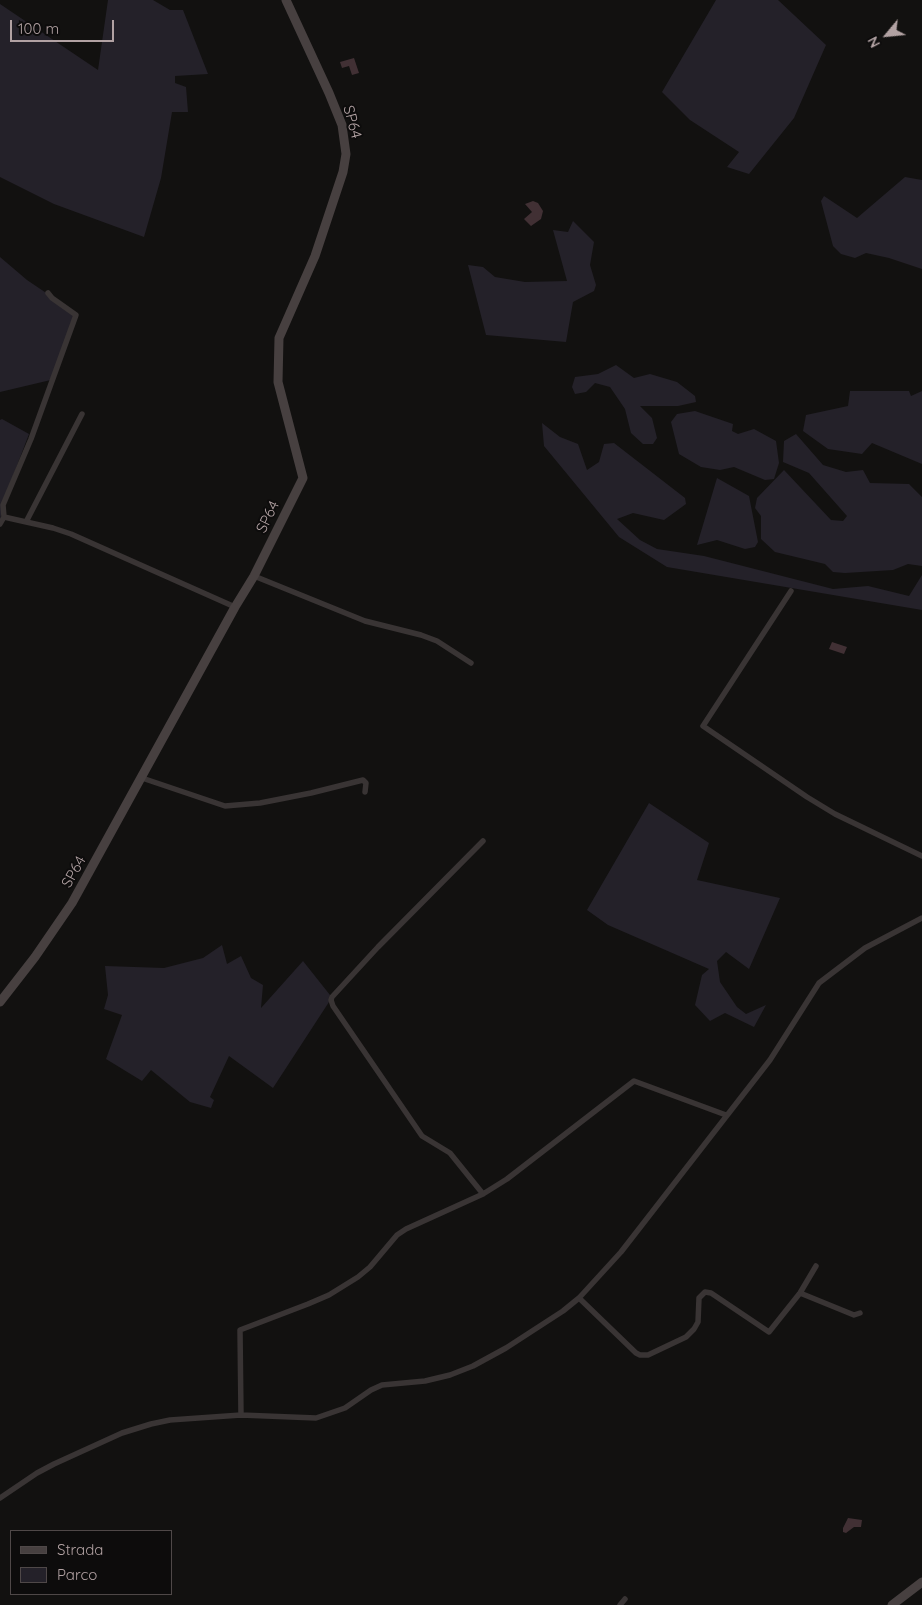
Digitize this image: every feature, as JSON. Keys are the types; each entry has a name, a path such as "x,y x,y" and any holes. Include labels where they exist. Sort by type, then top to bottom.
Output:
{"street":[{"name":"SP64","path":"0,1002 36,957 72,903 254,576 303,478 278,382 279,338 314,256 343,172 346,154 342,125 286,0"},
{"path":"0,524 4,517 3,505 31,439 76,315 48,293"},
{"path":"26,522 82,414"},
{"path":"4,517 70,534 235,608"},
{"path":"254,576 365,621 437,641 471,663"},
{"path":"791,591 703,726 835,814 922,856"},
{"path":"142,778 225,806 260,803 363,780 366,783 365,792"},
{"path":"483,841 378,947 331,1000 333,1006 422,1136 450,1152 484,1194"},
{"path":"0,1498 54,1464 122,1433 150,1424 170,1420 241,1415 316,1418 345,1408 371,1390 382,1385 425,1381 450,1375 488,1359 563,1311 579,1298 621,1252 770,1060 819,983 865,948 922,918"},
{"path":"241,1415 240,1330 329,1295 358,1277 406,1229 484,1194 525,1166 634,1081 726,1115"},
{"path":"579,1298 636,1353 644,1355 690,1334 698,1322 699,1298 705,1292 711,1293 769,1332 800,1293 816,1266"},
{"path":"800,1293 854,1315 860,1312"},
{"path":"892,1605 922,1582"},
{"path":"620,1605 625,1599"}],"green space":[{"path":"108,0 153,0 170,10 183,10 208,74 175,76 175,83 186,87 188,112 172,112 161,178 144,237 54,204 0,177 0,4 98,70"},
{"path":"716,0 778,0 826,45 794,118 749,174 727,167 739,152 690,120 662,92"},
{"path":"905,177 922,180 922,269 889,258 866,253 855,258 841,254 833,246 821,201 824,196 857,218"},
{"path":"573,221 594,242 590,265 596,285 594,291 573,302 566,342 486,335 468,265 483,267 495,277 525,282 567,281 553,230 568,232"},
{"path":"0,257 27,280 70,309 75,319 55,379 0,392"},
{"path":"616,365 634,378 650,374 677,382 695,396 696,402 678,406 640,406 652,418 657,438 653,444 643,444 631,433 625,409 610,387 595,383 586,392 575,394 572,387 575,377 598,374"},
{"path":"850,391 909,391 911,396 922,391 922,464 872,443 862,454 828,449 803,431 806,415 848,406"},
{"path":"695,411 733,424 732,431 738,434 754,429 776,441 779,463 774,479 765,480 734,467 720,470 701,467 679,454 671,422 677,414"},
{"path":"2,419 29,434 5,497 0,520 0,420"},
{"path":"542,423 560,437 578,444 587,470 599,462 604,444 614,443 685,498 686,504 664,520 633,513 617,519 640,540 657,549 704,556 833,589 868,586 909,596 922,575 922,610 667,567 619,537 544,446"},
{"path":"796,434 823,465 846,472 863,470 870,483 909,484 922,497 922,566 908,564 893,570 833,572 825,564 775,552 761,539 761,516 755,508 757,498 784,470 831,520 843,521 847,516 809,473 783,462 784,441"},
{"path":"717,478 749,496 758,542 755,547 745,549 717,540 697,545"},
{"path":"649,803 709,843 697,880 780,898 749,969 726,952 717,961 720,982 737,1007 746,1014 766,1005 754,1027 725,1013 710,1021 695,1005 702,975 709,969 608,925 587,910"},
{"path":"222,945 227,964 241,956 251,978 263,985 261,1008 303,961 330,995 329,1002 273,1088 229,1056 210,1097 214,1100 211,1108 190,1102 151,1070 142,1081 106,1059 122,1015 104,1009 108,995 105,966 164,968 203,958"}],"shaded area":[{"path":"354,58 359,73 352,75 349,66 342,68 340,62"},
{"path":"533,201 538,203 543,211 541,219 531,226 524,219 532,212 525,204"},
{"path":"832,642 847,647 844,654 829,649"},
{"path":"848,1518 862,1520 861,1527 854,1527 846,1533 843,1532"}]}
